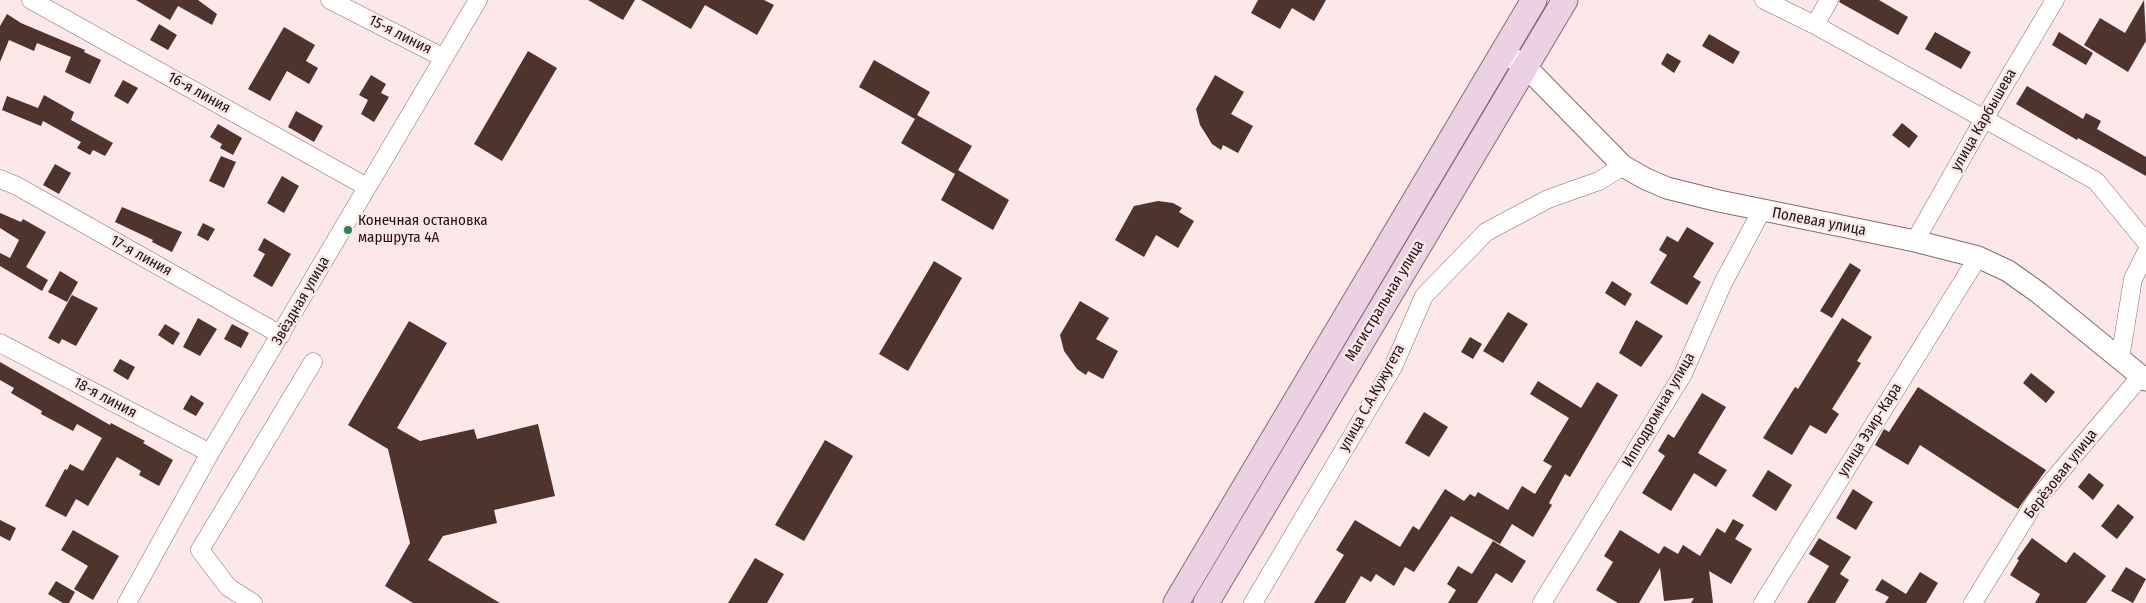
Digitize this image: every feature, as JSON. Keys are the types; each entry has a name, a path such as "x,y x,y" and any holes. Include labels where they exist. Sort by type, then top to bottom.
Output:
{"main road":[{"name":"Магистральная улица","path":"1176,603 1534,0"},
{"name":"Магистральная улица","path":"1206,603 1565,0"}],"street":[{"name":"16-я линия","path":"31,0 367,186"},
{"name":"15-я линия","path":"330,0 442,57"},
{"name":"Звёздная улица","path":"127,603 210,453 281,335 442,57 478,0"},
{"path":"1764,0 1815,25 2096,182 2146,242"},
{"path":"1815,25 1829,0"},
{"name":"улица Карбышева","path":"1915,241 1984,118 2055,0"},
{"name":"Полевая улица","path":"1503,52 1525,66 1623,166 1667,188 1978,256 2008,272 2040,293 2144,378"},
{"name":"улица С.А.Кужугета","path":"1253,603 1393,367 1424,296 1486,232 1548,199 1599,181 1623,166"},
{"name":"17-я линия","path":"0,179 17,186 281,335"},
{"name":"Ипподромная улица","path":"1542,603 1683,374 1723,283 1762,210"},
{"path":"2120,359 2132,279 2146,253"},
{"name":"улица Эзир-Кара","path":"1763,603 1978,256"},
{"name":"18-я линия","path":"0,344 210,453"},
{"path":"254,603 228,587 200,550 313,362"},
{"name":"Берёзовая улица","path":"1973,603 2037,499 2144,378"}],"building":[{"path":"136,0 198,0 217,14 212,25 178,6 170,20"},
{"path":"588,0 635,0 623,20"},
{"path":"641,0 764,0 774,5 757,35 705,5 691,29"},
{"path":"1258,0 1326,0 1314,21 1292,8 1280,29 1251,13"},
{"path":"1840,0 1879,0 1908,17 1898,35 1839,2"},
{"path":"2144,0 2146,41 2128,72 2084,45 2100,18 2125,33"},
{"path":"7,14 21,23 85,50 84,52 101,60 90,84 65,72 71,57 37,43 34,51 9,40 0,62 0,26"},
{"path":"159,24 177,35 168,50 150,40"},
{"path":"284,27 315,45 306,61 318,68 309,84 287,71 270,101 248,89"},
{"path":"1935,32 1971,52 1961,69 1925,49"},
{"path":"2059,32 2093,53 2086,65 2052,45"},
{"path":"1709,34 1740,52 1733,64 1702,46"},
{"path":"528,51 557,68 502,161 474,144"},
{"path":"1667,53 1681,61 1674,73 1661,64"},
{"path":"874,60 930,92 917,115 972,146 958,170 1009,200 993,230 941,200 955,174 901,143 915,119 859,87"},
{"path":"371,75 386,84 381,93 389,97 374,122 361,114 368,100 359,95"},
{"path":"1215,75 1244,92 1231,114 1253,126 1238,153 1223,145 1221,150 1212,144 1200,125 1196,109"},
{"path":"123,80 138,88 128,104 114,96"},
{"path":"2027,86 2083,119 2086,113 2101,121 2097,129 2146,157 2146,176 2078,138 2077,140 2016,104"},
{"path":"44,95 74,112 71,120 113,143 105,156 93,150 90,155 77,148 81,142 43,121 41,126 2,110 7,96 38,108"},
{"path":"296,111 323,126 314,142 288,127"},
{"path":"1902,123 1918,136 1909,148 1892,135"},
{"path":"218,124 242,138 233,155 220,148 222,144 210,137"},
{"path":"221,156 236,162 224,188 209,181"},
{"path":"55,164 71,173 59,194 43,185"},
{"path":"282,176 299,186 284,213 267,203"},
{"path":"1158,201 1173,203 1182,208 1179,212 1194,221 1178,248 1156,235 1144,257 1115,240 1134,206"},
{"path":"122,207 182,232 172,252 152,242 153,240 115,222"},
{"path":"0,213 21,222 23,219 46,232 26,267 48,280 42,291 0,266 0,253 10,258 19,240 0,228"},
{"path":"203,223 215,229 208,241 197,235"},
{"path":"1687,227 1714,243 1693,277 1701,282 1687,305 1650,283 1667,255 1659,250 1667,236 1678,242"},
{"path":"264,238 291,254 272,287 253,276 265,254 258,250"},
{"path":"934,261 962,278 908,371 879,354"},
{"path":"1850,263 1861,270 1832,318 1820,311"},
{"path":"60,271 78,282 67,302 48,292"},
{"path":"1612,281 1632,294 1625,306 1605,293"},
{"path":"72,295 98,308 76,346 62,339 59,344 48,338"},
{"path":"1080,301 1109,318 1096,339 1118,351 1103,379 1088,371 1086,375 1077,369 1064,351 1060,335"},
{"path":"1508,312 1528,324 1503,363 1483,351"},
{"path":"198,318 217,329 200,356 183,347"},
{"path":"1842,318 1872,337 1857,361 1861,363 1832,409 1839,414 1826,434 1810,425 1792,455 1763,438 1795,387 1798,389"},
{"path":"1636,320 1663,336 1641,367 1619,353"},
{"path":"409,321 447,343 397,428 420,441 474,429 477,439 538,424 555,496 494,510 497,523 443,536 428,560 500,603 413,603 385,586 410,543 388,449 348,425"},
{"path":"165,324 180,333 173,345 158,335"},
{"path":"232,324 249,333 241,348 224,339"},
{"path":"1470,337 1482,344 1473,359 1461,352"},
{"path":"120,359 135,367 128,380 113,371"},
{"path":"0,362 110,425 111,423 145,441 143,443 173,460 159,486 139,475 141,471 117,457 88,506 76,499 66,517 45,506 65,469 67,470 70,464 83,471 102,438 77,424 73,431 41,414 42,411 11,393 14,388 0,380"},
{"path":"2031,373 2055,392 2046,403 2023,383"},
{"path":"1538,381 1581,408 1597,382 1618,395 1570,477 1565,474 1549,503 1552,505 1533,537 1512,524 1500,544 1451,516 1414,572 1405,567 1394,586 1376,574 1371,582 1361,576 1345,603 1314,603 1344,555 1336,550 1355,520 1400,547 1413,526 1419,530 1445,489 1464,501 1470,494 1475,497 1478,492 1508,510 1522,486 1535,494 1552,466 1543,461 1569,418 1530,394"},
{"path":"1918,387 2046,470 2018,509 1920,445 1908,465 1875,445 1884,429 1889,432"},
{"path":"1702,393 1726,407 1698,453 1727,470 1716,487 1694,473 1671,511 1642,493 1665,456 1658,451 1668,434 1674,438"},
{"path":"191,395 204,403 196,416 183,409"},
{"path":"1424,412 1448,427 1429,457 1405,443"},
{"path":"825,440 853,456 804,541 775,525"},
{"path":"1768,470 1792,485 1776,511 1752,496"},
{"path":"2089,473 2104,485 2093,500 2078,487"},
{"path":"1853,489 1873,502 1856,530 1836,518"},
{"path":"2118,504 2134,517 2117,539 2101,526"},
{"path":"1733,519 1744,525 1735,539 1752,549 1731,584 1709,571 1713,603 1691,603 1694,598 1664,601 1660,568 1639,603 1618,603 1596,590 1613,562 1604,556 1620,530 1659,554 1664,546 1678,554 1683,545 1700,556 1717,528 1725,533"},
{"path":"0,520 16,528 10,541 0,536"},
{"path":"73,530 119,556 93,600 74,589 88,566 61,550"},
{"path":"1819,538 1851,557 1840,574 1849,580 1835,603 1807,603 1829,566 1809,554"},
{"path":"2032,538 2066,563 2074,552 2106,576 2086,603 2035,603 2040,594 2010,575 2019,560 2017,559"},
{"path":"1493,541 1526,561 1512,583 1496,573 1477,603 1448,603 1456,590 1447,584 1458,566 1472,574"},
{"path":"755,558 784,574 767,603 728,603"},
{"path":"2126,567 2146,579 2133,603 2111,591"},
{"path":"1920,572 1938,583 1926,603 1885,603 1889,597 1875,590 1882,579 1906,594"},
{"path":"56,581 75,592 69,603 63,603 48,594"}],"place":[{"name":"Конечная остановка маршрута 4А","path":"348,230"}]}
